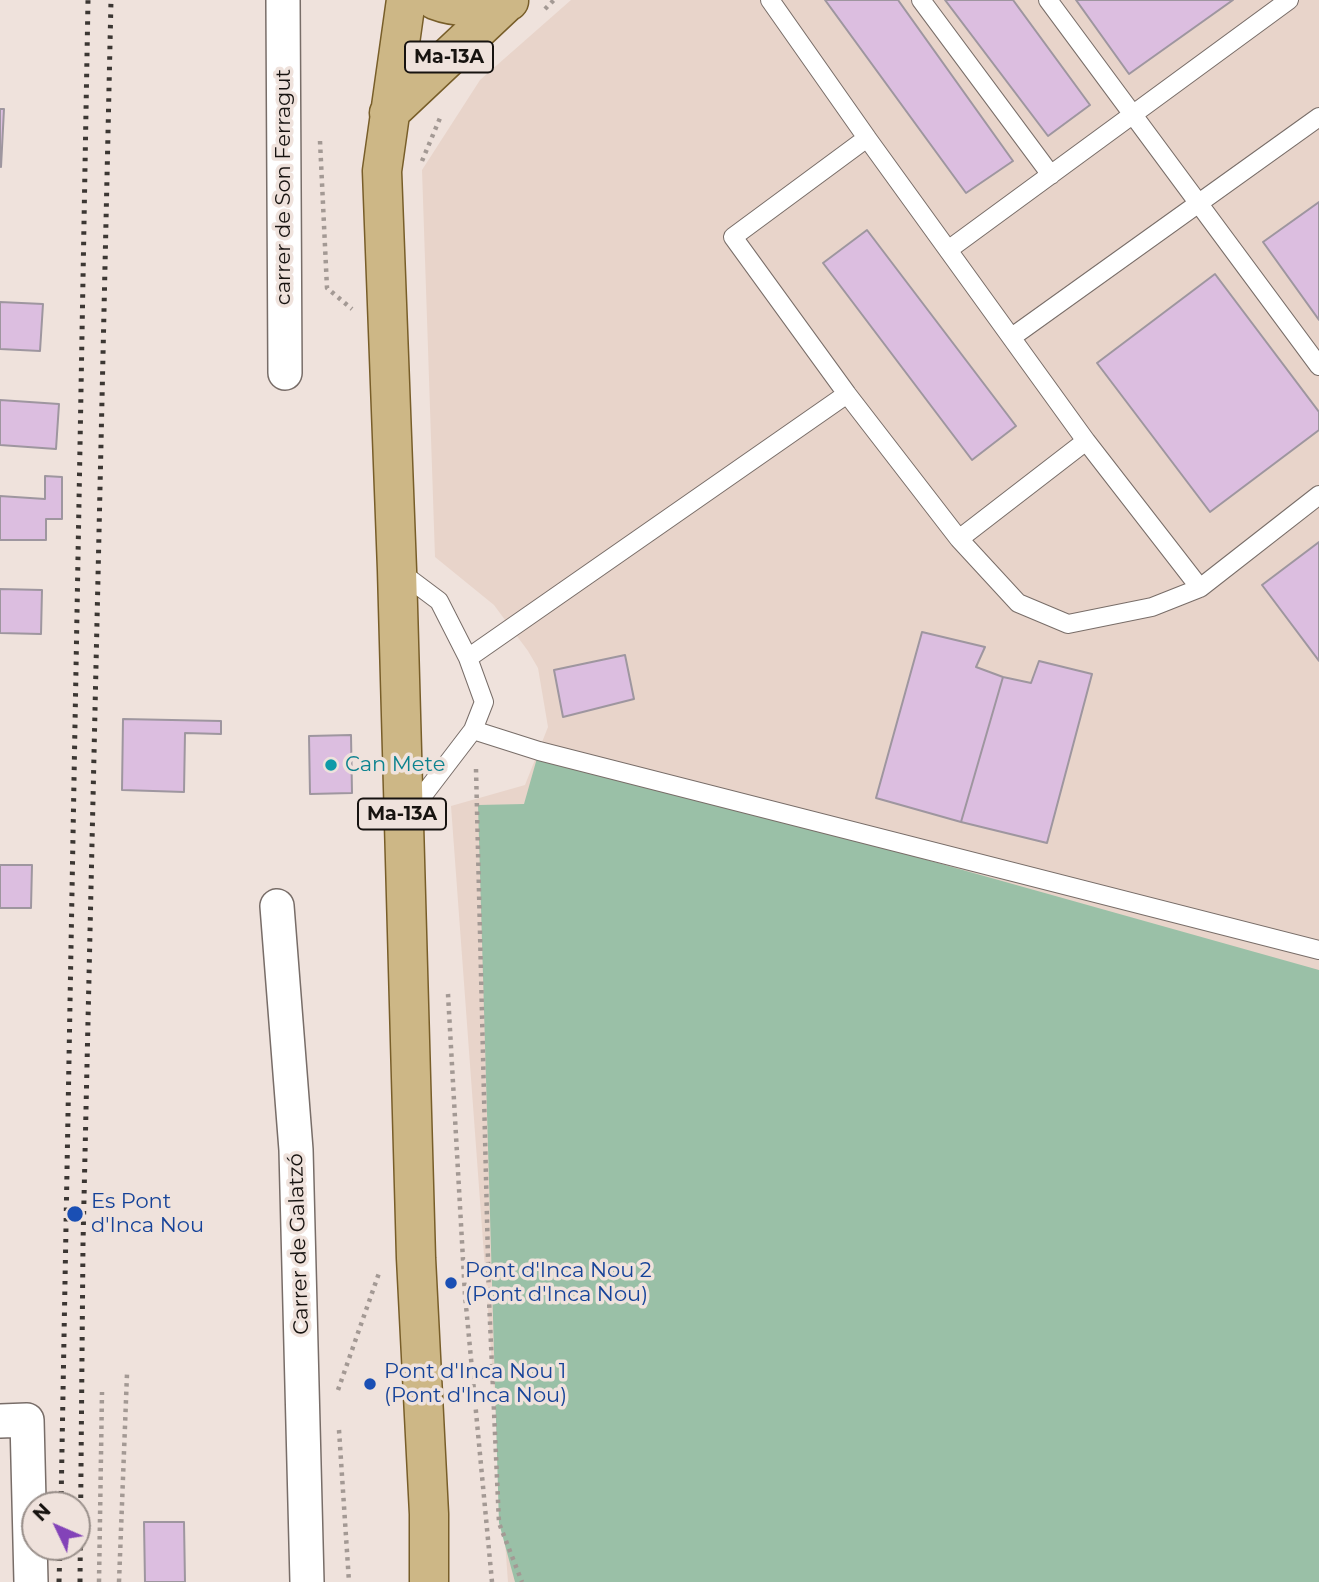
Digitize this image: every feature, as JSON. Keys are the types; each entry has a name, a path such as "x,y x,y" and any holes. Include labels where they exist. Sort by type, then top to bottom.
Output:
{"main road":[{"name":"Ma-13A","path":"406,0 382,171 397,570 416,1258 429,1514 429,1582"},
{"path":"435,0 452,7 519,5"},
{"name":"Ma-13A","path":"389,113 519,5"},
{"name":"Ma-13A","path":"429,1514 454,1582"}],"street":[{"name":"carrer de Son Ferragut","path":"282,0 285,373"},
{"name":"Carrer de Galatzó","path":"277,906 296,1150 307,1582"},
{"path":"13,1420 31,1582"}],"lane":[{"path":"770,0 1086,440 1200,588"},
{"path":"921,0 1051,174"},
{"path":"1048,0 1319,366"},
{"path":"948,250 1289,0"},
{"path":"1012,337 1319,117"},
{"path":"867,138 733,237 847,394 959,539 1018,603 1068,624 1152,607 1200,588 1319,495"},
{"path":"468,658 847,394"},
{"path":"959,539 1086,440"},
{"path":"397,570 439,601 468,658 484,702 473,730 402,824"},
{"path":"473,730 539,751 1319,950"}],"path":[{"path":"519,5 554,0"},
{"path":"418,173 435,124 443,114"},
{"path":"320,138 327,288 355,312"},
{"path":"473,730 478,805 489,1300 499,1523 522,1582"},
{"path":"447,989 466,1295 492,1582"},
{"path":"338,1398 338,1384 368,1304"},
{"path":"119,1582 127,1374"},
{"path":"99,1582 103,1392"},
{"path":"339,1424 349,1582"}],"shaded area":[{"path":"571,0 1319,0 1319,1582 508,1582 451,806 525,785 548,727 538,668 528,651 494,605 435,557 422,170 480,80"}],"green space":[{"path":"539,751 1319,970 1319,1582 515,1582 499,1523 478,805 524,804"}],"building":[{"path":"825,0 898,0 1013,161 966,193"},
{"path":"945,0 1013,0 1090,105 1048,136"},
{"path":"1076,0 1233,0 1129,74"},
{"path":"0,109 4,109 1,167 0,166"},
{"path":"1319,202 1319,320 1263,242"},
{"path":"867,230 1016,426 972,460 823,263"},
{"path":"1215,274 1319,412 1319,430 1210,512 1097,363"},
{"path":"0,302 43,304 40,351 0,349"},
{"path":"0,400 59,404 56,449 0,445"},
{"path":"45,476 62,477 62,519 46,519 46,540 0,540 0,496 45,499"},
{"path":"1319,542 1319,661 1262,585"},
{"path":"0,589 42,590 41,634 0,633"},
{"path":"922,632 985,647 976,667 1003,677 961,822 876,798"},
{"path":"625,655 634,699 563,717 554,670"},
{"path":"1039,661 1092,674 1047,843 961,822 1003,677 1031,683"},
{"path":"123,719 221,721 221,734 185,733 184,792 122,790"},
{"name":"Can Mete","path":"351,735 352,793 310,794 309,736"},
{"path":"0,865 32,865 31,908 0,908"},
{"path":"144,1522 184,1522 185,1582 145,1582"}],"railway":[{"path":"61,1491 88,0"},
{"path":"80,1582 83,1243 111,0"},
{"path":"59,1582 60,1561"}],"place":[{"name":"Can Mete","path":"331,765"},
{"name":"Es Pont d'Inca Nou","path":"75,1214"},
{"name":"Pont d'Inca Nou 2 (Pont d'Inca Nou)","path":"451,1283"},
{"name":"Pont d'Inca Nou 1 (Pont d'Inca Nou)","path":"370,1384"}]}
